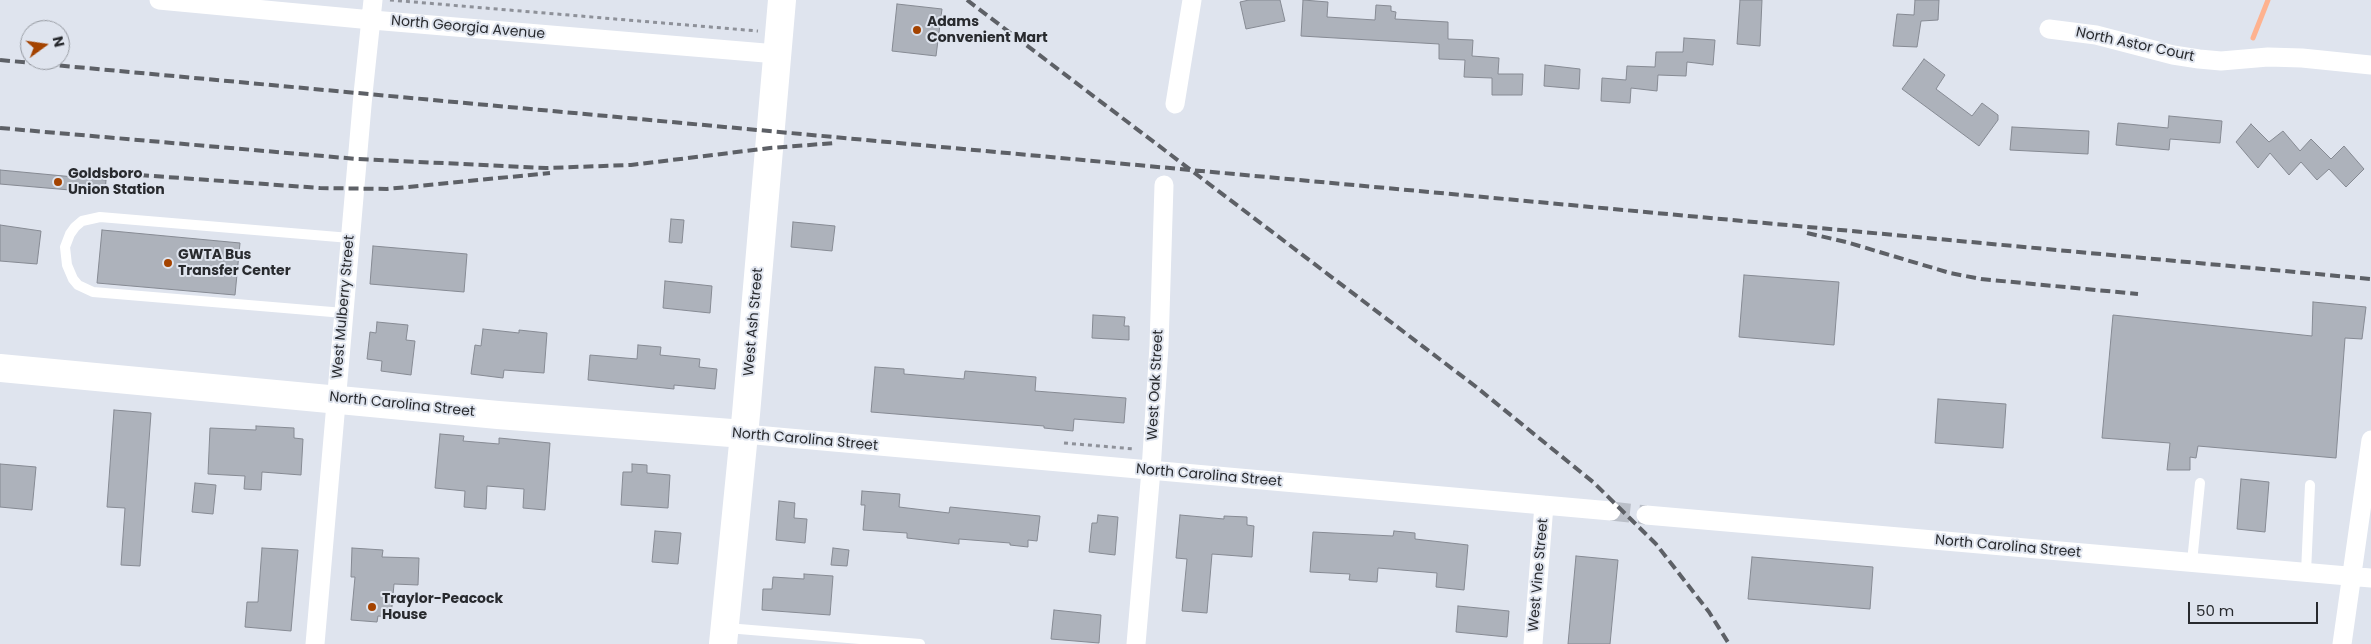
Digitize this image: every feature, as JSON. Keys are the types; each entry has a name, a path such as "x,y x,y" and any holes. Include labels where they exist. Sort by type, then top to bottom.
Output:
{"street":[{"name":"North Georgia Avenue","path":"159,0 372,20 771,43"},
{"name":"West Mulberry Street","path":"316,644 362,94 373,0"},
{"name":"West Ash Street","path":"724,636 744,434 771,43 782,0"},
{"path":"1175,104 1192,0"},
{"name":"North Astor Court","path":"2049,29 2096,35 2165,54 2199,59 2220,61 2268,57 2371,65"},
{"name":"West Oak Street","path":"1136,644 1151,470 1159,341 1164,185"},
{"name":"North Carolina Street","path":"0,368 336,398 498,415 744,434 1611,511"},
{"path":"2342,644 2371,440"},
{"name":"West Vine Street","path":"1533,644 1544,505"},
{"name":"North Carolina Street","path":"1646,515 2371,578"}],"lane":[{"path":"344,313 93,292 78,285 73,279 67,265 65,247 75,227 82,221 100,217 350,238"},
{"path":"2192,562 2200,483"},
{"path":"2306,572 2310,485"},
{"path":"724,636 920,644"}],"path":[{"path":"389,0 771,43"}],"building":[{"path":"1249,0 1280,0 1285,21 1246,29 1240,2"},
{"path":"1303,0 1328,2 1327,17 1375,20 1376,5 1391,6 1391,11 1396,12 1395,19 1448,22 1448,39 1473,40 1472,56 1499,58 1498,74 1523,74 1522,95 1492,95 1492,78 1464,77 1465,60 1439,59 1439,44 1301,36"},
{"path":"1740,0 1762,0 1760,46 1737,44"},
{"path":"1915,0 1939,0 1938,20 1921,21 1917,47 1893,46 1897,14 1914,15"},
{"name":"Adams Convenient Mart","path":"897,4 942,9 936,56 892,51"},
{"path":"1684,38 1715,40 1713,65 1687,62 1686,76 1658,75 1657,91 1631,88 1630,103 1601,101 1602,78 1626,80 1627,66 1655,67 1656,52 1683,52"},
{"path":"1924,59 1945,75 1936,89 1972,116 1982,103 1998,115 1998,120 1979,146 1902,89"},
{"path":"1545,65 1580,69 1579,89 1544,86"},
{"path":"2169,116 2222,121 2220,143 2170,139 2169,150 2116,145 2118,123 2168,128"},
{"path":"2251,124 2269,142 2283,131 2300,151 2311,139 2331,159 2344,146 2364,169 2346,187 2329,169 2317,180 2301,162 2289,175 2270,153 2258,168 2236,142"},
{"path":"2012,127 2089,131 2088,154 2010,150"},
{"name":"Goldsboro Union Station","path":"0,170 106,180 105,193 0,184"},
{"path":"671,219 684,220 682,243 669,242"},
{"path":"793,222 835,226 832,251 791,247"},
{"path":"0,225 41,231 37,264 0,261"},
{"name":"GWTA Bus Transfer Center","path":"102,230 240,243 235,295 97,283"},
{"path":"373,246 467,254 464,292 370,284"},
{"path":"1744,275 1839,282 1834,345 1739,337"},
{"path":"665,281 712,286 710,313 663,308"},
{"path":"2313,302 2366,307 2362,339 2345,338 2336,458 2198,446 2196,458 2190,457 2190,470 2167,470 2170,443 2102,438 2113,315 2312,336"},
{"path":"1093,315 1125,317 1124,326 1129,326 1129,340 1092,338"},
{"path":"377,322 408,325 406,340 415,341 411,375 381,371 382,361 367,359 370,332 376,333"},
{"path":"483,329 519,333 519,330 547,333 544,373 504,370 503,378 471,374 475,345 481,346"},
{"path":"638,345 661,347 660,355 700,359 699,367 717,369 715,389 674,385 674,389 588,380 590,355 637,359"},
{"path":"875,367 904,369 904,374 964,379 965,371 1036,377 1035,391 1126,398 1124,423 1074,419 1073,431 1044,428 1044,426 871,412"},
{"path":"1938,399 2006,404 2003,448 1935,443"},
{"path":"114,410 151,413 140,566 121,565 125,508 107,507"},
{"path":"256,426 294,428 294,438 303,439 301,475 262,472 261,490 244,489 245,476 208,474 210,428 256,430"},
{"path":"440,434 464,436 463,441 499,444 499,438 550,443 545,510 523,508 524,489 487,486 486,509 464,507 465,491 435,488"},
{"path":"0,464 36,467 32,510 0,507"},
{"path":"632,464 647,465 647,473 670,475 668,508 621,505 623,472 632,472"},
{"path":"2241,479 2269,482 2265,532 2237,529"},
{"path":"195,483 216,485 213,514 192,512"},
{"path":"862,491 900,494 899,507 949,513 950,507 1040,516 1037,541 1028,540 1028,547 1010,545 1010,543 959,539 959,544 907,538 907,533 863,530 865,505 861,505"},
{"path":"779,501 795,503 794,518 807,519 805,543 776,540"},
{"path":"1098,515 1118,517 1115,555 1089,552 1092,523 1097,523"},
{"path":"1180,515 1224,519 1224,516 1247,517 1247,525 1254,526 1252,557 1212,554 1207,613 1182,611 1187,559 1176,558"},
{"path":"655,531 681,533 678,564 652,562"},
{"path":"1394,531 1415,533 1415,539 1468,545 1464,590 1436,587 1437,573 1378,568 1377,582 1349,580 1350,574 1310,572 1313,532 1393,536"},
{"path":"262,548 298,550 291,631 245,627 247,602 258,602"},
{"path":"352,548 383,550 382,557 419,558 418,585 394,584 391,617 378,616 377,622 351,620 355,577 351,577"},
{"path":"833,548 849,550 847,566 831,565"},
{"path":"1576,556 1618,560 1610,644 1568,644"},
{"path":"1752,557 1873,567 1870,609 1748,599"},
{"path":"804,574 833,576 830,615 762,610 763,589 772,589 773,577 804,579"},
{"path":"1458,606 1509,611 1507,637 1456,632"},
{"path":"1054,610 1101,615 1099,643 1051,639"}],"waterway":[{"path":"2253,38 2268,0"}],"tunnel":[{"path":"1611,511 1646,515"}],"railway":[{"path":"967,0 1475,386 1593,482 1656,544 1709,612 1729,644"},
{"path":"0,60 2371,279"},
{"path":"0,128 357,159 546,168 631,165 770,148 835,143"},
{"path":"139,175 320,188 387,189 550,173"},
{"path":"1807,233 1846,242 1950,273 1981,279 2138,294"}],"place":[{"name":"Adams Convenient Mart","path":"917,30"},
{"name":"Goldsboro Union Station","path":"58,182"},
{"name":"GWTA Bus Transfer Center","path":"168,263"},
{"name":"Traylor-Peacock House","path":"372,607"}]}
